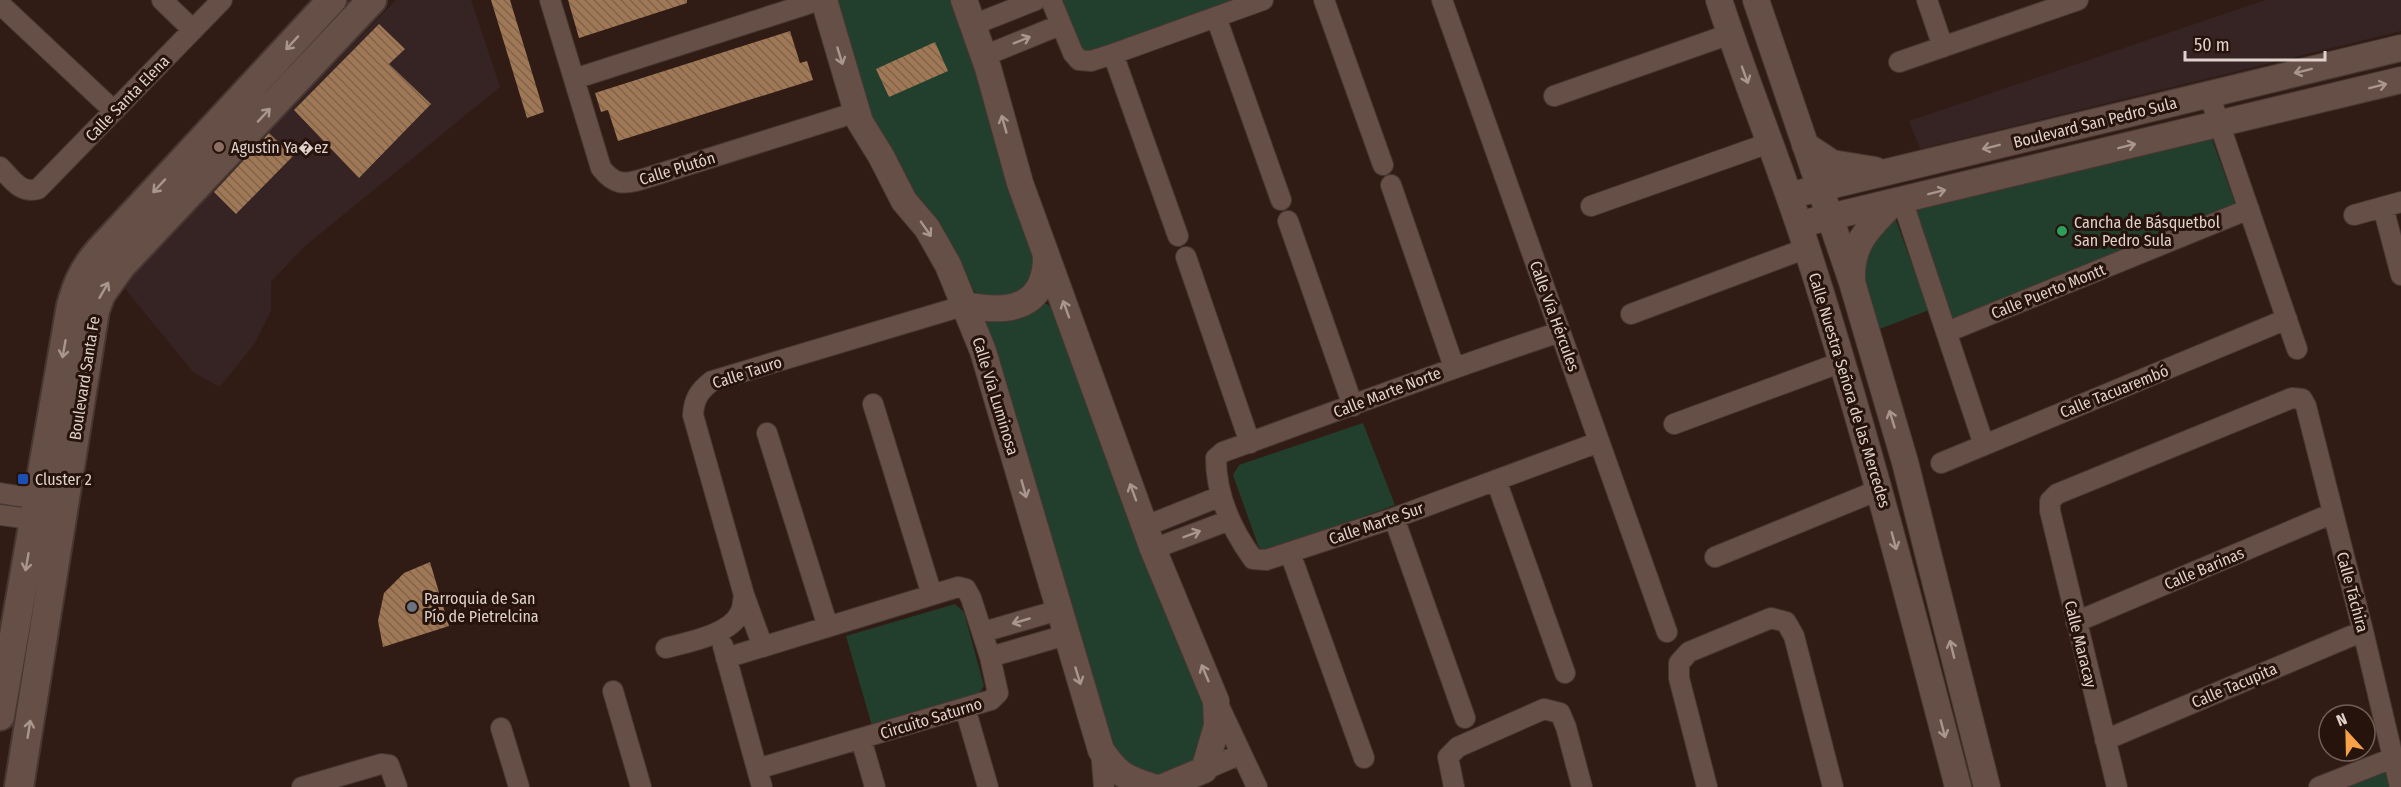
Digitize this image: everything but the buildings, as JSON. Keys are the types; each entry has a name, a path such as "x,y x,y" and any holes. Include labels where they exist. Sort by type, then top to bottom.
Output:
{"main road":[{"name":"Boulevard Santa Fe","path":"19,787 71,306 77,284 86,266 332,0"},
{"name":"Boulevard Santa Fe","path":"0,716 50,511 95,310 101,294 121,266 372,0"}],"street":[{"path":"162,0 193,30"},
{"name":"Calle Santa Elena","path":"0,167 21,188 29,191 38,189 222,0"},
{"name":"Calle Plutón","path":"550,0 601,168 609,179 620,184 644,179 857,112"},
{"path":"574,79 822,0"},
{"name":"Calle Vía Luminosa","path":"822,0 860,122 881,156 904,201 927,228 966,305 983,351 1101,750 1114,769 1131,780 1152,787"},
{"path":"964,0 984,56 1020,183 1150,537 1216,702 1257,787"},
{"path":"973,25 1036,0"},
{"path":"1051,0 1073,53 1079,60 1091,61 1263,0"},
{"path":"1324,0 1383,165"},
{"name":"Calle Vía Hércules","path":"1442,0 1667,632"},
{"name":"Calle Nuestra Señora de las Mercedes","path":"1719,0 1803,237 1842,362 1878,481 1958,787"},
{"name":"Calle Nuestra Señora de las Mercedes","path":"1756,0 1852,282 1905,462 1987,787"},
{"path":"1927,0 1943,47"},
{"path":"1899,62 2078,0"},
{"path":"0,4 114,111"},
{"path":"1216,17 1281,200"},
{"path":"984,56 1060,25"},
{"path":"1554,96 1730,34"},
{"name":"Boulevard San Pedro Sula","path":"1789,196 2401,48"},
{"path":"1113,54 1178,236"},
{"name":"Boulevard San Pedro Sula","path":"1803,237 1829,216 2401,80"},
{"path":"2209,94 2297,349"},
{"path":"1591,206 1769,143"},
{"path":"1805,145 1832,163 1887,172"},
{"path":"1391,185 1454,366"},
{"path":"1852,282 1851,264 1856,249 1871,225 1898,201 1947,333 1984,445"},
{"path":"2354,215 2392,205 2401,274"},
{"name":"Calle Puerto Montt","path":"1947,333 2249,209"},
{"path":"1288,221 1353,406"},
{"path":"1631,314 1803,237"},
{"path":"966,305 1003,309 1017,306 1034,297 1042,285 1046,270 1046,253"},
{"path":"1186,257 1250,442"},
{"name":"Calle Tauro","path":"763,647 744,594 693,415 694,402 701,389 712,381 966,305"},
{"name":"Calle Tacuarembó","path":"1941,463 2287,319"},
{"name":"Calle Marte Norte","path":"1216,458 1223,452 1353,406 1454,366 1560,332"},
{"path":"1674,424 1842,362"},
{"name":"Calle Maracay","path":"2117,787 2076,622 2050,511 2050,501 2057,494 2292,399 2302,399"},
{"name":"Calle Táchira","path":"2302,399 2306,406 2363,631 2400,787"},
{"path":"873,404 932,595"},
{"path":"766,433 828,627"},
{"name":"Calle Marte Sur","path":"1216,458 1221,496 1230,520 1253,559 1266,560 1394,518 1599,442"},
{"path":"1715,556 1878,481 1905,462"},
{"path":"1496,480 1565,673"},
{"path":"0,493 50,511"},
{"path":"1150,537 1221,496"},
{"path":"0,515 50,511"},
{"name":"Calle Barinas","path":"2076,622 2332,513"},
{"path":"1394,518 1465,718"},
{"path":"1150,537 1230,520"},
{"path":"1290,553 1364,758"},
{"name":"Circuito Saturno","path":"726,658 958,587 966,590 983,632 998,693 991,700 861,739 760,778"},
{"path":"666,648 719,632 733,623 741,612 744,594"},
{"path":"983,632 1059,610"},
{"path":"1707,787 1679,678 1679,663 1689,652 1771,618 1786,622 1794,636 1833,787"},
{"name":"Calle Tacupita","path":"2105,740 2363,631"},
{"path":"719,632 760,778"},
{"path":"990,657 1066,635"},
{"path":"613,691 641,787"},
{"path":"1204,770 1217,726 1216,702"},
{"path":"965,708 988,787"},
{"path":"1454,787 1448,757 1458,747 1544,709 1560,713 1566,727 1581,787"},
{"path":"501,728 519,787"},
{"path":"861,739 875,787"},
{"path":"1101,750 1104,787"},
{"path":"1163,787 1241,754"},
{"path":"2319,787 2392,758"},
{"path":"302,787 381,764 389,765 397,787"}],"shaded area":[{"path":"396,0 471,0 500,87 304,247 271,282 271,311 255,343 220,387 194,373 121,284"},
{"path":"2265,0 2401,0 2401,31 1920,149 1909,121"}],"green space":[{"path":"827,0 956,0 1038,264 1024,297 985,298 974,291 937,223 904,192 867,119"},
{"path":"1062,0 1235,0 1089,52 1079,49"},
{"path":"2212,139 2236,206 1950,321 1912,211"},
{"path":"1895,218 1929,310 1872,332 1862,298 1866,251"},
{"path":"1043,302 1052,307 1211,713 1198,763 1153,781 1116,760 984,323 991,318"},
{"path":"1363,423 1395,505 1269,551 1259,548 1233,475 1239,465"},
{"path":"955,604 964,612 984,686 978,695 872,726 846,636"},
{"path":"2392,758 2399,787 2319,787"}],"place":[{"name":"Agustin Ya�ez","path":"219,147"},
{"name":"Cancha de Básquetbol San Pedro Sula","path":"2062,231"},
{"name":"Cluster 2","path":"23,479"},
{"name":"Parroquia de San Pío de Pietrelcina","path":"412,607"}]}
